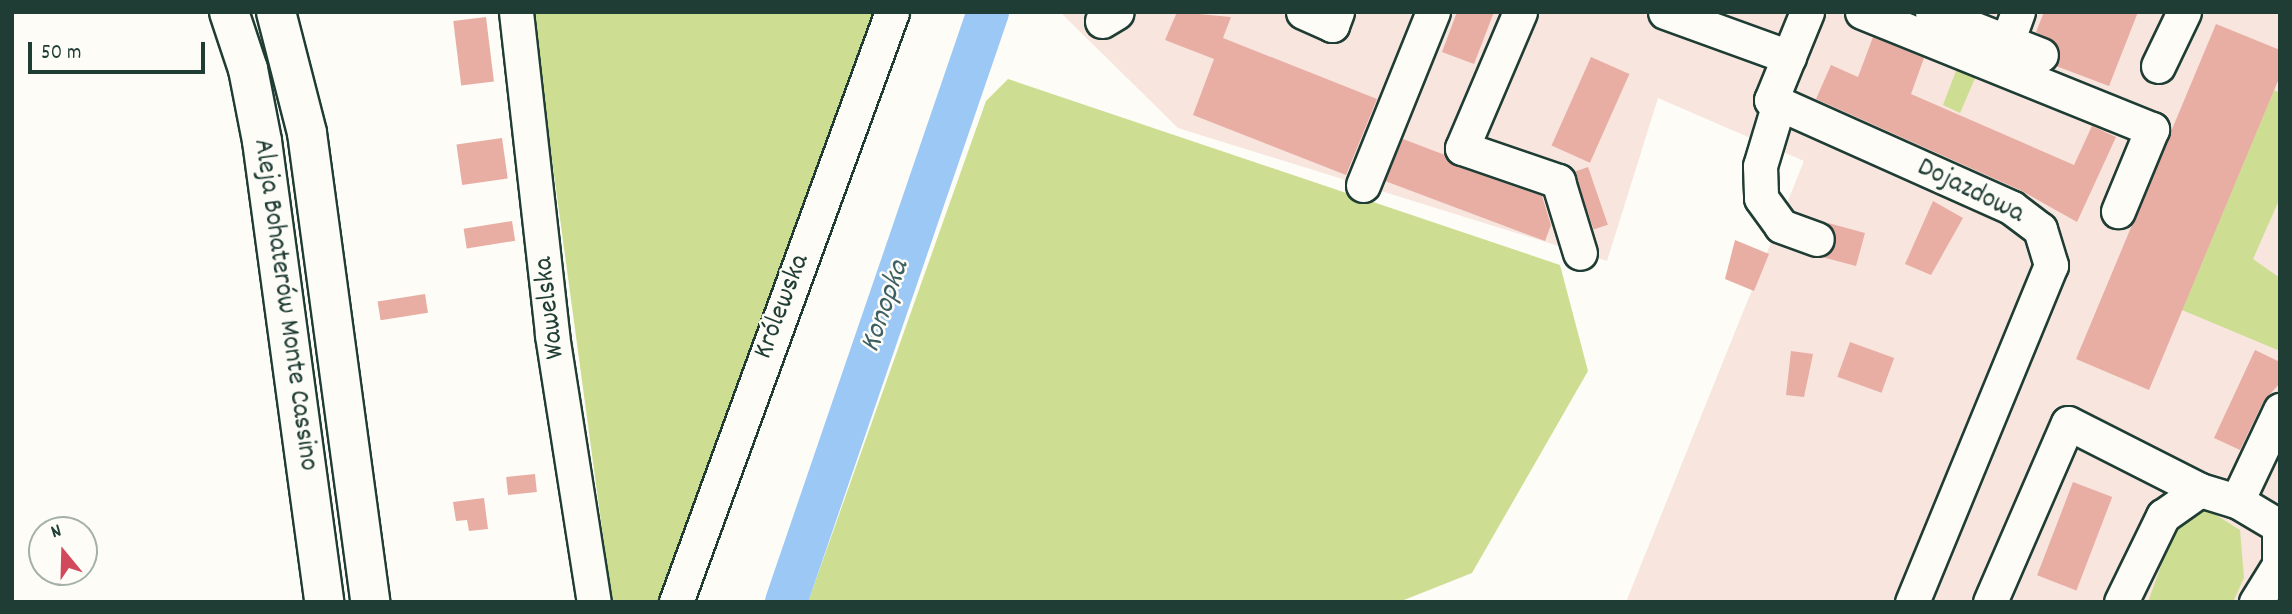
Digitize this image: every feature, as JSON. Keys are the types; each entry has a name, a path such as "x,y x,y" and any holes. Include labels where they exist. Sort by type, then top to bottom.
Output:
{"main road":[{"name":"Aleja Bohaterów Monte Cassino","path":"229,12 248,69 262,141 324,602"},
{"name":"Aleja Bohaterów Monte Cassino","path":"276,12 307,133 370,602"}],"street":[{"name":"Wawelska","path":"516,12 552,335 594,602"},
{"name":"Królewska","path":"676,602 892,12"},
{"path":"1303,12 1332,25 1337,12"},
{"path":"1520,12 1461,148 1558,181 1580,253"},
{"path":"1807,12 1771,100 1779,103 1760,166 1761,198 1781,226 1817,239"},
{"path":"1862,12 2152,129 2118,211"},
{"path":"2158,66 2184,12"},
{"path":"1363,186 1431,13"},
{"path":"1673,13 1789,57"},
{"path":"1935,13 2013,27 2041,55"},
{"name":"Dojazdowa","path":"1779,103 2012,208 2040,229 2051,265 1912,602"},
{"path":"2237,501 2280,410"},
{"path":"1990,602 2068,423 2200,490 2237,501 2279,526 2279,565 2256,602"},
{"path":"2121,602 2163,516 2200,490"}],"shaded area":[{"path":"1060,12 2280,12 2280,602 1626,602 1804,161 1658,98 1607,261 1178,128"}],"green space":[{"path":"532,12 874,12 664,602 612,602"},
{"path":"1959,63 1979,69 1960,113 1943,105"},
{"path":"1008,79 1560,265 1588,371 1472,573 1399,602 808,602 986,101"},
{"path":"2274,90 2280,93 2280,198 2253,259 2280,278 2280,351 2182,310"},
{"path":"2200,505 2240,530 2244,578 2233,602 2148,602 2175,526"}],"building":[{"path":"1177,12 1231,17 1223,38 1377,99 1346,175 1193,115 1214,59 1165,40"},
{"path":"1457,12 1494,12 1474,64 1442,52"},
{"path":"2044,12 2138,12 2109,86 2056,66 2056,44 2036,32"},
{"path":"486,17 494,82 461,86 453,21"},
{"path":"2216,24 2280,50 2280,76 2149,390 2076,359"},
{"path":"1873,37 1924,58 1911,94 2074,165 2092,126 2116,137 2077,222 2020,190 1816,99 1831,65 1858,77"},
{"path":"1591,57 1629,74 1590,163 1552,146"},
{"path":"502,138 508,179 462,185 456,144"},
{"path":"1403,139 1445,155 1456,166 1542,196 1551,225 1545,241 1385,181"},
{"path":"1588,167 1608,225 1594,230 1574,172"},
{"path":"1933,201 1963,218 1931,275 1905,264"},
{"path":"512,221 515,241 467,248 464,229"},
{"path":"1828,223 1865,233 1856,266 1822,257 1835,245"},
{"path":"1735,240 1769,254 1754,291 1725,279"},
{"path":"425,294 428,313 381,320 378,302"},
{"path":"1850,342 1894,358 1882,393 1837,377"},
{"path":"2255,350 2280,362 2280,383 2263,402 2240,450 2214,438"},
{"path":"1791,351 1813,354 1804,397 1786,395"},
{"path":"535,474 537,492 508,495 506,477"},
{"path":"2073,482 2112,497 2076,590 2037,575"},
{"path":"484,498 488,529 469,531 467,520 456,521 453,502"}],"waterway":[{"name":"Konopka","path":"786,602 988,12"}]}
